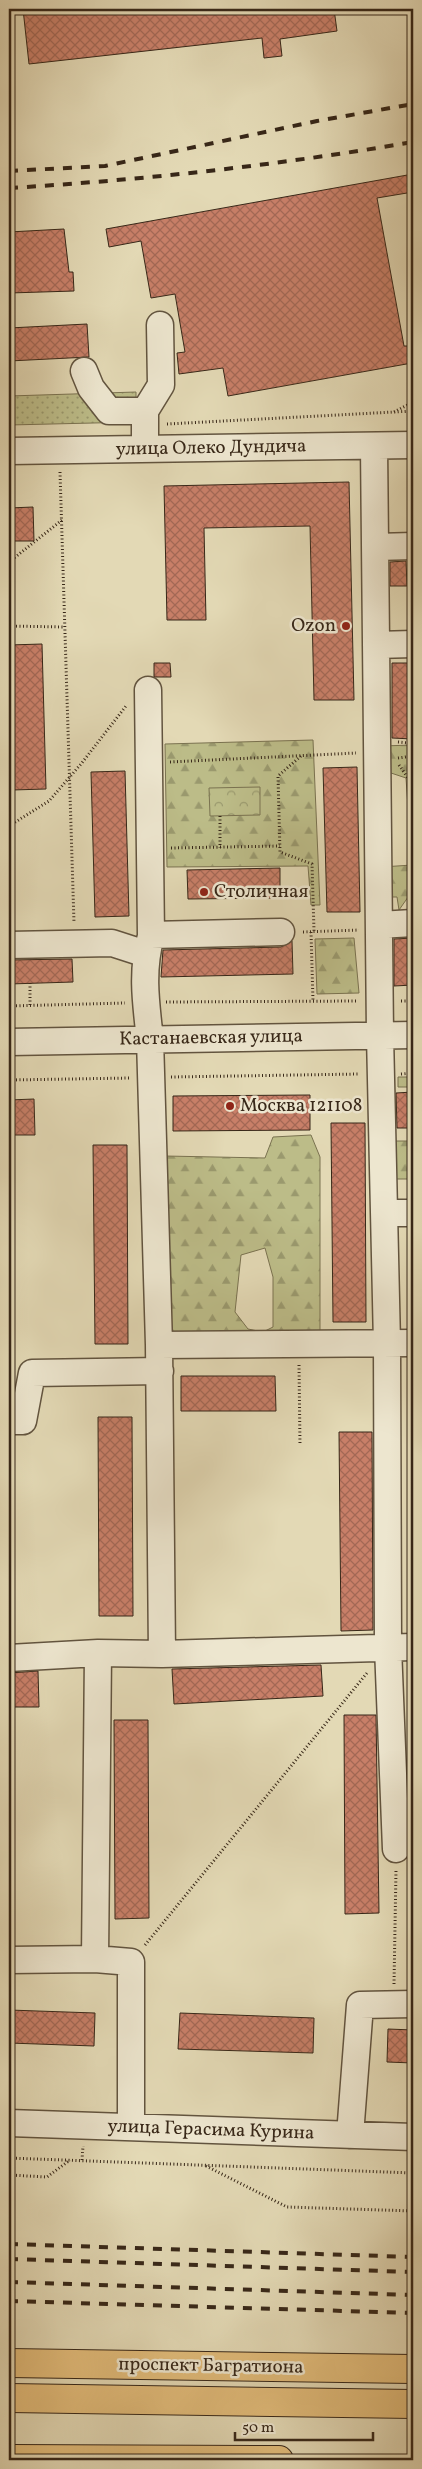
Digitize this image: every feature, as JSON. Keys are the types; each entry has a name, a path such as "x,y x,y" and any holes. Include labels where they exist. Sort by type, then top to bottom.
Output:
{"main road":[{"name":"проспект Багратиона","path":"9,2363 413,2369"},
{"name":"проспект Багратиона","path":"9,2398 413,2404"},
{"path":"9,2459 280,2460"}],"street":[{"path":"84,371 91,388 109,411 145,429 160,386 160,326"},
{"name":"улица Олеко Дундича","path":"9,451 145,429 374,446 413,445"},
{"path":"374,446 376,644 387,747 379,927 387,1344 401,1647 396,1849"},
{"path":"376,547 413,546"},
{"path":"376,644 413,644"},
{"path":"148,690 150,849 146,1002 150,1039 160,1371 162,1654"},
{"path":"379,927 413,923"},
{"path":"9,945 148,944 290,932"},
{"name":"Кастанаевская улица","path":"9,1042 413,1034"},
{"path":"384,1214 413,1213"},
{"path":"159,1345 413,1343"},
{"path":"9,1421 23,1421 32,1373 160,1371"},
{"path":"9,1658 98,1653 162,1654 401,1647"},
{"path":"94,1959 98,1653"},
{"path":"9,1960 94,1959 131,1962 131,2127"},
{"path":"350,2135 360,2005 403,2004"},
{"name":"улица Герасима Курина","path":"9,2123 413,2137"}],"path":[{"path":"392,413 413,402"},
{"path":"145,429 413,412"},
{"path":"60,464 75,944"},
{"path":"9,562 62,520"},
{"path":"9,626 65,626"},
{"path":"9,826 49,801 81,764 140,688 148,690"},
{"path":"149,763 301,755 387,747 409,743 408,738"},
{"path":"301,755 278,776 280,852 312,864 313,1001"},
{"path":"413,756 395,758 413,785"},
{"path":"220,816 220,848"},
{"path":"150,849 280,846"},
{"path":"290,932 379,927"},
{"path":"30,984 30,1006"},
{"path":"9,1006 146,1002 413,1001"},
{"path":"9,1080 413,1073"},
{"path":"298,1345 300,1445"},
{"path":"131,1962 401,1647"},
{"path":"396,1849 403,2004"},
{"path":"9,2158 413,2173"},
{"path":"9,2175 47,2177 70,2160"},
{"path":"203,2165 287,2207 413,2211"}],"green space":[{"path":"136,392 136,422 9,425 9,396"},
{"path":"313,740 320,905 311,905 308,866 167,867 165,744"},
{"path":"413,745 413,890 399,910 397,897 383,897 382,867 412,865 406,778 382,770 381,746"},
{"path":"260,787 260,815 210,816 209,788"},
{"path":"354,938 359,993 317,994 315,939"},
{"path":"398,1077 413,1077 413,1087 398,1087"},
{"path":"311,1135 320,1157 320,1337 170,1338 165,1156 265,1158 273,1137","holes":["265,1248 273,1277 273,1327 263,1332 248,1329 235,1312 241,1255"]},
{"path":"394,1141 413,1141 413,1179 394,1179"}],"building":[{"path":"23,9 334,9 337,31 280,39 282,56 264,58 262,38 29,64"},
{"path":"413,174 413,192 377,198 404,346 409,346 412,363 228,396 223,368 179,374 177,353 185,352 175,294 151,298 141,241 109,247 106,229"},
{"path":"64,229 69,272 73,272 74,291 9,293 9,232"},
{"path":"87,324 89,357 9,361 9,328"},
{"path":"349,482 354,700 314,700 310,526 204,528 206,620 167,620 164,486"},
{"path":"33,507 34,541 9,541 9,508"},
{"path":"406,561 407,586 390,586 390,562"},
{"path":"42,644 46,789 12,790 9,645"},
{"path":"154,663 170,663 171,677 154,677"},
{"path":"392,663 413,663 413,739 392,738"},
{"path":"357,767 360,912 327,912 323,768"},
{"path":"125,771 129,916 95,917 91,772"},
{"path":"280,868 280,898 188,899 187,870"},
{"path":"413,938 413,985 394,986 394,939"},
{"path":"292,941 293,974 161,977 163,950 281,947"},
{"path":"72,959 73,982 9,984 9,960"},
{"path":"413,1092 413,1128 397,1128 396,1093"},
{"path":"310,1095 310,1130 173,1131 173,1096"},
{"path":"34,1099 35,1135 9,1135 9,1100"},
{"path":"331,1123 365,1123 366,1322 333,1322"},
{"path":"93,1145 127,1145 128,1344 95,1344"},
{"path":"181,1376 275,1376 276,1411 181,1411"},
{"path":"98,1417 132,1417 133,1616 99,1616"},
{"path":"339,1432 372,1432 373,1630 341,1631"},
{"path":"321,1665 323,1696 174,1704 172,1669"},
{"path":"38,1671 39,1707 9,1707 9,1673"},
{"path":"344,1715 376,1715 379,1913 345,1914"},
{"path":"114,1720 148,1720 149,1918 115,1919"},
{"path":"9,2010 95,2013 94,2046 9,2043"},
{"path":"180,2013 314,2018 313,2053 178,2049"},
{"path":"388,2029 413,2030 413,2063 387,2062"}],"railway":[{"path":"9,171 105,166 317,121 413,104"},
{"path":"9,188 211,171 413,142"},
{"path":"9,2244 413,2257"},
{"path":"9,2259 413,2272"},
{"path":"9,2282 413,2295"},
{"path":"9,2301 413,2313"}],"place":[{"name":"Ozon","path":"346,626"},
{"name":"Столичная","path":"204,892"},
{"name":"Москва 121108","path":"230,1106"}]}
